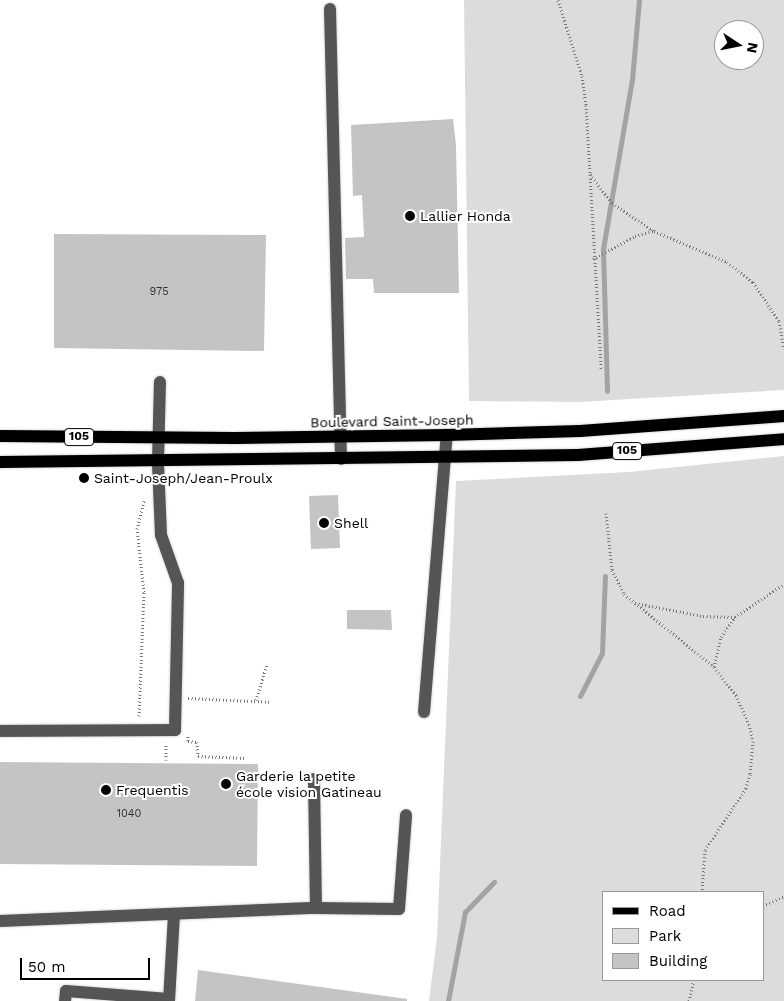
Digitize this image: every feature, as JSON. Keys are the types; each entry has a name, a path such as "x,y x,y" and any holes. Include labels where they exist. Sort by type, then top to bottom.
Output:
{"main road":[{"name":"Boulevard Saint-Joseph","path":"0,436 158,438 447,435 580,431 784,416"},
{"name":"105","path":"0,462 446,458 578,454 784,439"}],"lane":[{"path":"330,9 341,459"},
{"path":"0,731 175,730 178,583 161,535 158,462 160,382"},
{"path":"424,712 447,435"},
{"path":"314,779 316,908"},
{"path":"0,921 316,908 399,909 406,815"},
{"path":"65,1001 66,991 169,1000 174,914"}],"path":[{"path":"558,0 582,76 590,174 593,259 601,369"},
{"path":"590,174 612,203 654,230 726,262 753,282 778,321 784,349"},
{"path":"593,259 635,236 654,230"},
{"path":"138,731 144,592 137,529 146,494"},
{"path":"606,513 612,570 616,583 633,602 714,667 736,695 749,724 753,760 746,788 705,850 702,891"},
{"path":"714,667 721,637 735,616 784,584"},
{"path":"633,602 703,616 735,616"},
{"path":"256,700 267,664"},
{"path":"175,698 272,702"},
{"path":"189,698 189,707"},
{"path":"188,732 188,741 197,742 198,756 247,758"},
{"path":"764,906 784,896"},
{"path":"689,1001 694,981"}],"green space":[{"path":"464,0 784,0 784,390 578,402 469,401"},
{"path":"784,456 784,1001 429,1001 437,937 456,481 629,472"}],"building":[{"name":"Lallier Honda","path":"453,119 456,145 459,293 374,293 373,279 346,279 345,238 364,237 362,195 353,196 351,125"},
{"path":"54,234 266,235 264,351 54,348"},
{"path":"338,495 340,548 311,549 309,496"},
{"path":"347,610 391,610 392,630 347,629"},
{"path":"0,762 258,764 257,866 0,864"},
{"path":"198,970 407,999 407,1001 195,1001"}],"waterway":[{"path":"607,391 603,249 632,80 639,0"},
{"path":"580,696 602,653 605,576"},
{"path":"448,1001 465,912 494,882"}],"place":[{"name":"Lallier Honda","path":"410,216"},
{"name":"Saint-Joseph/Jean-Proulx","path":"84,478"},
{"name":"Shell","path":"324,523"},
{"name":"Garderie la petite école vision Gatineau","path":"226,784"},
{"name":"Frequentis","path":"106,790"}]}
